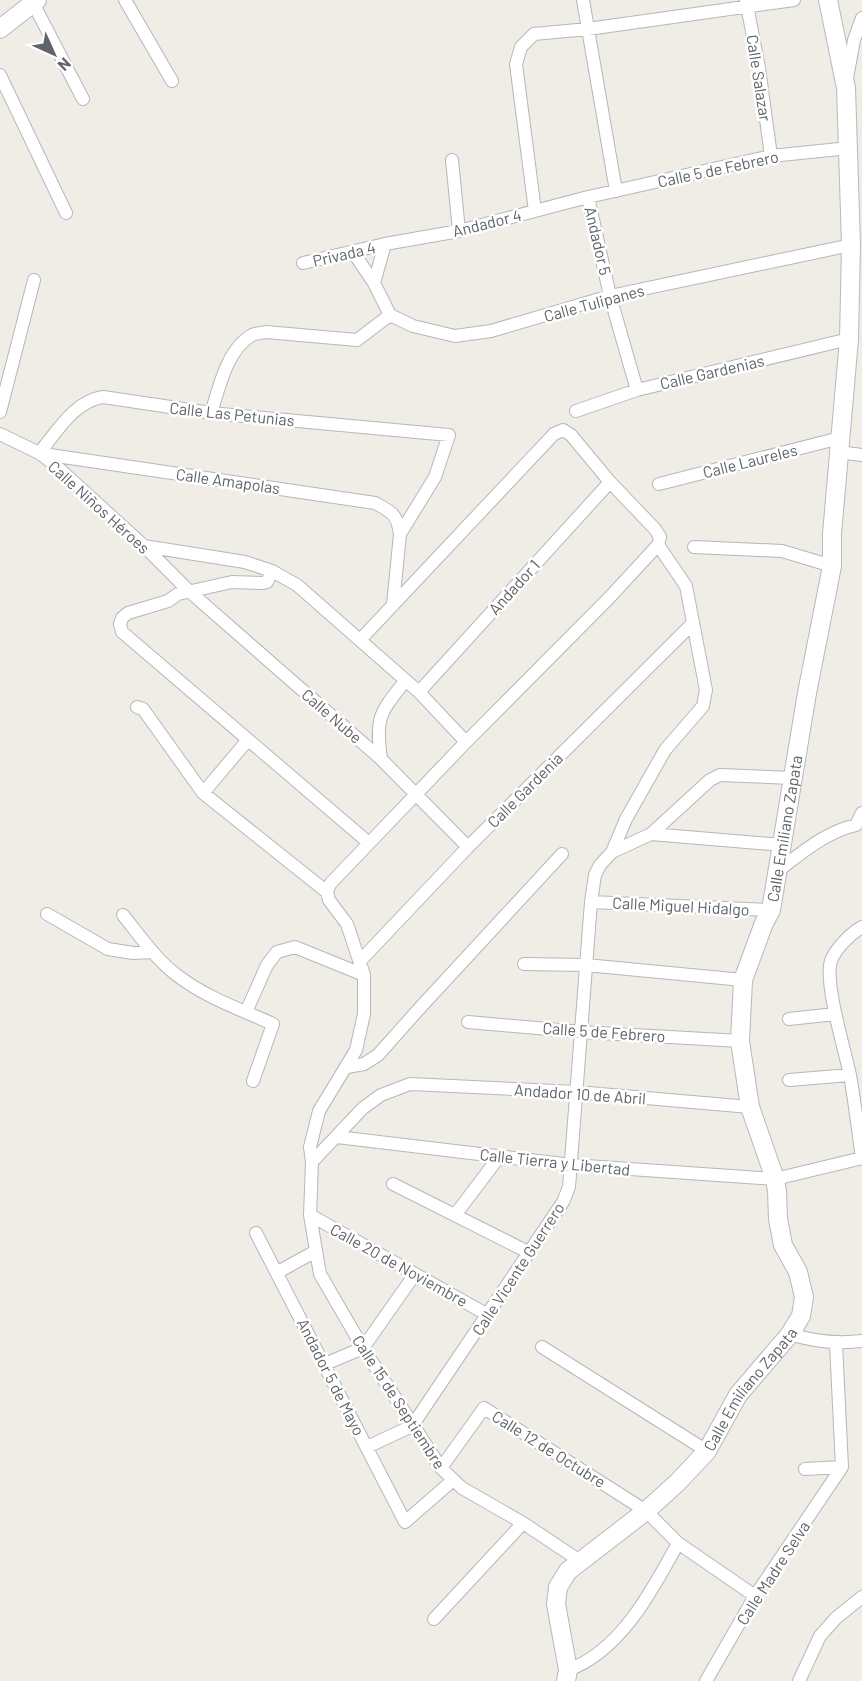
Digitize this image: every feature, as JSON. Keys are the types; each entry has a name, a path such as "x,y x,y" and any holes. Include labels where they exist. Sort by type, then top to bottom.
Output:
{"street":[{"path":"125,0 172,81"},
{"path":"583,0 616,191"},
{"path":"535,211 516,64 520,46 534,34 588,29 747,3 794,0"},
{"name":"Calle Emiliano Zapata","path":"567,1675 556,1604 558,1587 568,1571 646,1510 678,1482 707,1451 738,1395 790,1334 801,1316 804,1297 798,1272 783,1245 778,1219 775,1179 750,1107 740,1041 743,980 771,910 832,566 832,534 849,339 851,245 846,88 828,0"},
{"path":"0,29 35,2 83,99"},
{"name":"Calle Salazar","path":"747,3 771,156"},
{"path":"846,88 854,40 862,18"},
{"path":"0,75 66,213"},
{"name":"Calle 5 de Febrero","path":"588,197 771,156 849,148"},
{"path":"452,160 459,231"},
{"name":"Andador 4","path":"385,244 459,231 588,197"},
{"name":"Andador 5","path":"588,197 610,296 637,390"},
{"path":"374,283 385,244"},
{"name":"Privada 4","path":"303,263 385,244"},
{"name":"Calle Tulipanes","path":"390,315 413,326 455,336 491,332 610,296 851,245"},
{"path":"212,413 225,369 238,349 252,335 266,332 346,341 357,340 390,315 374,283 353,252"},
{"path":"0,412 34,280"},
{"name":"Calle Gardenias","path":"576,411 637,390 849,339"},
{"name":"Calle Las Petunias","path":"39,453 80,406 92,399 103,397 212,413 449,435 435,477 400,534"},
{"name":"Calle Vicente Guerrero","path":"393,605 554,434 563,430 571,435 609,482 660,537 658,545 686,586 706,690 703,706 665,750 626,819 612,852 600,865 595,875 569,1187 563,1202 412,1426"},
{"name":"Calle Niños Héroes","path":"0,434 39,453 55,465 144,546 189,591"},
{"path":"840,445 862,455"},
{"name":"Calle Laureles","path":"659,484 840,445"},
{"name":"Calle Amapolas","path":"39,453 375,503 390,511 398,519 400,534"},
{"name":"Andador 1","path":"418,692 609,482"},
{"path":"360,640 393,605 400,534"},
{"path":"137,706 143,709 203,793 327,892 330,884 369,843 658,545"},
{"path":"144,546 245,562 272,571 297,585 418,692 466,742"},
{"path":"694,547 782,551 832,566"},
{"path":"272,571 267,582 263,584 232,582 189,591 178,594 168,601 128,613 122,618 120,624 122,633 369,843"},
{"name":"Calle Nube","path":"189,591 381,759 468,847"},
{"name":"Calle Gardenia","path":"360,961 468,847 693,622"},
{"path":"381,759 379,720 405,681"},
{"path":"203,793 247,741"},
{"path":"612,852 651,834 710,780 720,775 793,778"},
{"path":"779,870 820,839 840,829 859,827 862,813"},
{"path":"651,834 783,845"},
{"path":"347,1067 364,1064 378,1055 562,854"},
{"name":"Calle 15 de Septiembre","path":"327,892 329,900 347,924 360,961 364,975 364,1014 356,1050 319,1111 310,1147 312,1162 310,1215 320,1274 363,1348 441,1468 452,1480 523,1522 580,1561"},
{"name":"Calle Miguel Hidalgo","path":"591,902 771,910"},
{"path":"47,914 108,949 133,953 153,952"},
{"path":"123,915 153,952 178,976 211,997 273,1023 254,1081"},
{"path":"860,931 831,960 829,975 849,1075 862,1158"},
{"path":"246,1012 267,965 278,952 295,947 364,975"},
{"path":"524,964 586,965 743,980"},
{"path":"789,1019 836,1014"},
{"name":"Calle 5 de Febrero","path":"468,1022 582,1032 740,1041"},
{"path":"789,1080 849,1075"},
{"name":"Andador 10 de Abril","path":"336,1137 363,1108 381,1095 410,1084 577,1092 750,1107"},
{"path":"312,1162 336,1137"},
{"name":"Calle Tierra y Libertad","path":"336,1137 572,1166 775,1179 862,1158"},
{"path":"454,1215 499,1156"},
{"path":"393,1184 528,1252"},
{"name":"Calle 20 de Noviembre","path":"310,1215 488,1315"},
{"name":"Andador 5 de Mayo","path":"256,1233 405,1522 452,1480"},
{"path":"278,1272 316,1251"},
{"path":"325,1364 363,1348 415,1274"},
{"path":"790,1334 808,1340 836,1344 862,1341"},
{"path":"805,1469 842,1467 836,1344"},
{"path":"542,1347 707,1451"},
{"name":"Calle 12 de Octubre","path":"441,1468 484,1408 646,1510"},
{"path":"367,1447 412,1426"},
{"name":"Calle Madre Selva","path":"706,1681 755,1596 842,1467"},
{"path":"646,1510 678,1543 755,1596"},
{"path":"435,1619 523,1522"},
{"path":"567,1675 590,1659 633,1617 653,1589 678,1543"},
{"path":"799,1681 820,1636 836,1618 862,1597"}]}
